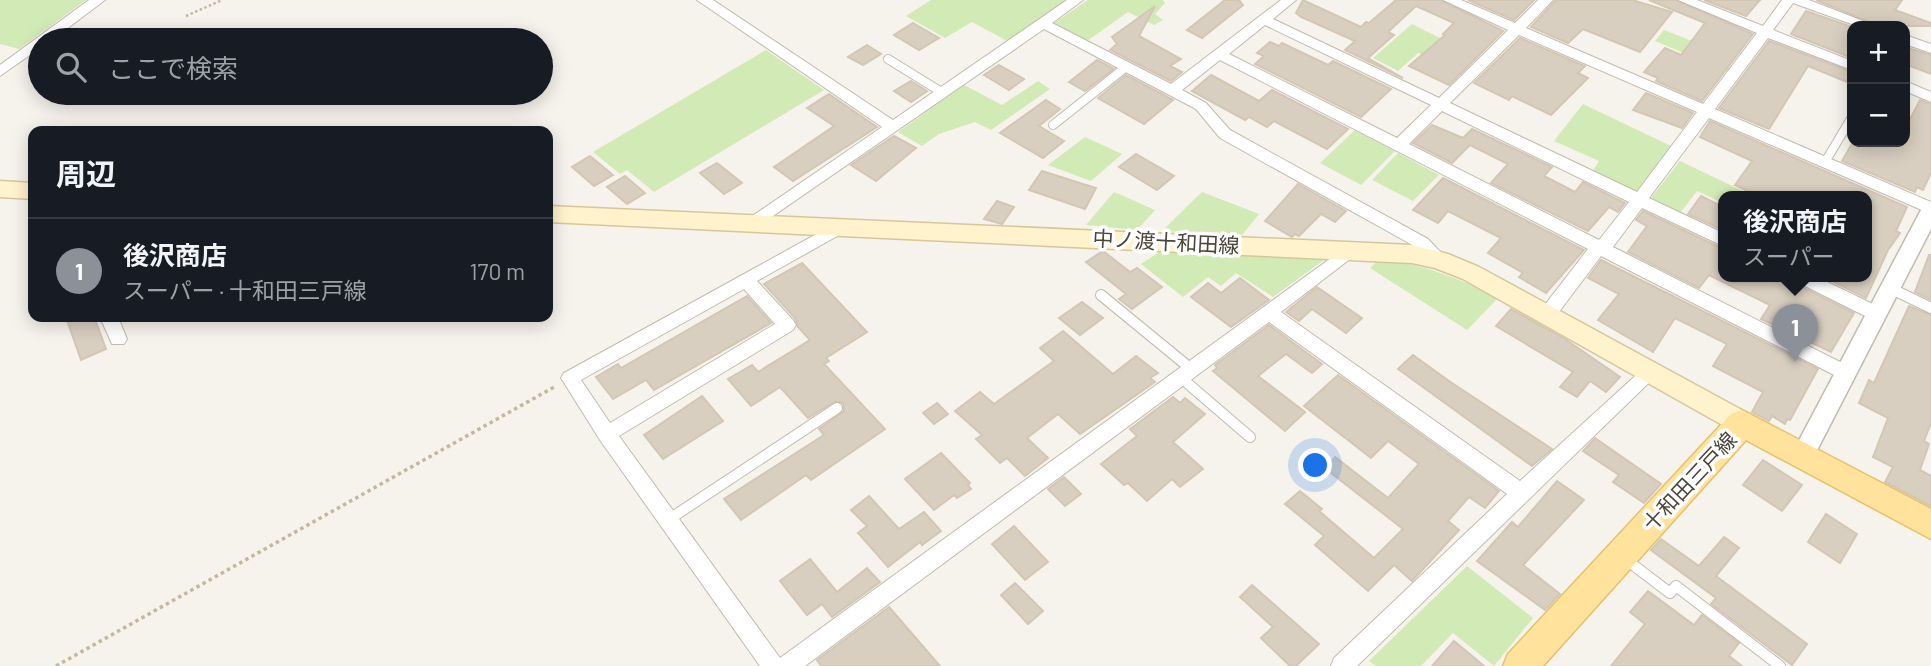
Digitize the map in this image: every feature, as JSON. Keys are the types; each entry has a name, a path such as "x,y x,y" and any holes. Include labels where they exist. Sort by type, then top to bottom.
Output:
{"main road":[{"path":"0,189 28,191"},
{"name":"中ノ渡十和田線","path":"553,214 1355,249 1412,254 1440,260 1471,273 1742,423"},
{"name":"十和田三戸線","path":"1520,666 1742,423 1931,525"}],"street":[{"path":"60,28 98,0"},
{"path":"754,223 1076,0"},
{"path":"1172,91 1222,55 1289,0"},
{"path":"1450,0 1931,209 1803,456"},
{"path":"1399,145 1546,0"},
{"path":"1685,0 1847,64"},
{"path":"1547,314 1641,200 1789,0"},
{"path":"1797,0 1855,21"},
{"path":"715,2 893,127"},
{"path":"1265,20 1718,238"},
{"path":"1043,23 1201,106 1225,134 1422,243 1440,260"},
{"path":"1910,41 1931,49"},
{"path":"0,72 28,51"},
{"path":"1222,55 1846,373"},
{"path":"1910,88 1931,97"},
{"path":"773,666 570,378 842,226"},
{"path":"787,666 1267,311 1355,249"},
{"path":"607,434 787,325 747,281"},
{"path":"1811,282 1877,314"},
{"path":"1267,311 1521,493"},
{"path":"111,322 118,339"},
{"path":"1342,666 1651,372"}],"lane":[{"path":"888,59 943,93"},
{"path":"1053,125 1126,67"},
{"path":"1825,162 1847,125"},
{"path":"1890,288 1931,308"},
{"path":"1101,295 1250,437"},
{"path":"668,520 837,408"},
{"path":"1621,555 1670,593 1676,586 1780,666"}],"path":[{"path":"186,16 222,0"},
{"path":"56,666 570,378"}],"green space":[{"path":"0,0 86,0 48,28 28,28 28,42 19,49 0,44"},
{"path":"931,0 1068,0 1009,42 972,22 945,38 906,16"},
{"path":"1088,0 1163,0 1165,3 1155,14 1163,20 1154,25 1128,12 1087,41 1054,23"},
{"path":"1412,24 1450,43 1434,59 1418,53 1398,71 1373,58"},
{"path":"1664,30 1735,58 1727,71 1655,41"},
{"path":"766,50 824,90 654,192 627,170 620,174 593,152"},
{"path":"1038,81 1050,89 991,130 975,122 939,134 922,146 898,132 964,85 1002,105"},
{"path":"1583,104 1671,146 1637,193 1592,172 1599,161 1554,141"},
{"path":"1355,130 1395,151 1361,185 1320,163"},
{"path":"1085,137 1122,154 1091,181 1048,165"},
{"path":"1398,153 1439,175 1413,201 1372,180"},
{"path":"1680,161 1743,191 1718,191 1718,201 1697,191 1680,213 1651,198"},
{"path":"1114,192 1155,210 1137,230 1086,225"},
{"path":"1202,192 1259,214 1242,235 1162,231"},
{"path":"1164,249 1328,257 1273,297 1236,273 1221,286 1208,277 1183,297 1141,264"},
{"path":"1381,258 1441,273 1498,298 1467,330 1370,268"},
{"path":"1467,566 1533,618 1494,666 1453,633 1421,666 1376,666 1369,661"}],"building":[{"path":"1225,0 1239,0 1243,5 1202,38 1187,30"},
{"path":"1303,0 1361,27 1396,0 1441,0 1503,31 1449,85 1409,66 1445,35 1443,34 1454,23 1416,6 1388,32 1394,35 1368,58 1403,78 1345,50 1355,41 1301,17 1296,13"},
{"path":"1468,0 1534,0 1514,20"},
{"path":"1556,0 1632,0 1672,12 1640,52 1583,29 1568,43 1531,27"},
{"path":"1649,0 1676,0 1753,34 1702,101 1656,81 1658,78 1644,72 1665,48 1681,55 1705,23"},
{"path":"1704,0 1760,0 1746,16"},
{"path":"1816,0 1902,0 1895,10 1931,23 1931,26 1910,26 1910,21 1867,21"},
{"path":"1155,6 1139,36 1181,59 1170,66 1182,72 1171,81 1110,50 1117,44 1112,37"},
{"path":"1806,11 1847,25 1847,56 1791,34"},
{"path":"913,23 939,38 919,50 894,35"},
{"path":"1520,38 1585,66 1578,73 1588,78 1551,115 1512,96 1509,100 1474,83"},
{"path":"1769,41 1847,70 1847,82 1808,66 1769,129 1719,108"},
{"path":"1270,42 1279,46 1282,43 1328,65 1333,61 1391,89 1361,117 1255,64 1264,56 1257,53"},
{"path":"867,45 881,54 863,65 848,57"},
{"path":"1910,49 1931,55 1931,74 1910,66"},
{"path":"1097,60 1114,69 1085,91 1069,82"},
{"path":"999,65 1024,79 1009,90 984,75"},
{"path":"1126,75 1173,100 1144,124 1098,98"},
{"path":"1211,75 1259,101 1272,90 1348,129 1327,149 1274,121 1267,127 1249,117 1245,120 1192,91"},
{"path":"911,81 927,91 911,102 894,91"},
{"path":"1646,93 1693,113 1682,128 1633,110"},
{"path":"829,94 877,127 793,181 774,167 834,126 807,108"},
{"path":"1046,100 1060,109 1039,126 1064,141 1043,158 1000,133"},
{"path":"1920,100 1931,104 1931,173 1923,190 1917,187 1915,192 1842,161 1850,147 1910,147 1910,119"},
{"path":"1710,121 1870,191 1748,191 1735,185 1752,161 1700,137"},
{"path":"1432,125 1463,138 1472,129 1552,167 1544,176 1575,192 1583,182 1625,203 1618,212 1609,207 1588,231 1491,183 1508,164 1470,145 1452,163 1413,143"},
{"path":"894,136 916,148 876,181 851,165"},
{"path":"1136,154 1174,176 1157,190 1119,167"},
{"path":"590,156 613,175 594,186 572,167"},
{"path":"717,163 742,183 724,194 700,173"},
{"path":"1042,171 1096,188 1085,209 1029,190"},
{"path":"625,176 645,193 627,204 607,187"},
{"path":"1443,178 1584,250 1546,293 1519,277 1523,273 1488,253 1501,238 1448,211 1438,223 1413,210"},
{"path":"1298,184 1346,211 1335,222 1321,214 1299,236 1295,234 1292,237 1265,221"},
{"path":"1872,192 1907,207 1896,231 1900,233 1888,250 1866,298 1834,282 1872,282"},
{"path":"1701,196 1718,204 1718,228 1688,214"},
{"path":"997,201 1014,207 1002,224 984,219"},
{"path":"1643,211 1718,247 1718,279 1709,275 1699,288 1628,252 1647,226 1636,220"},
{"path":"1103,251 1130,272 1137,268 1162,287 1132,309 1119,299 1126,294 1086,262"},
{"path":"1931,255 1931,300 1915,292"},
{"path":"1601,260 1818,369 1790,420 1787,419 1785,424 1772,416 1769,421 1752,412 1763,392 1713,366 1727,344 1675,318 1653,352 1598,320 1619,294 1588,278"},
{"path":"802,263 867,332 826,358 829,361 824,364 885,429 811,480 806,475 741,520 724,499 824,435 819,429 844,411 843,403 836,401 808,418 780,387 751,406 728,379 752,365 758,372 810,340 798,327 795,318 764,284"},
{"path":"1240,278 1269,300 1231,327 1191,297 1208,283 1221,293"},
{"path":"1723,282 1792,282 1854,313 1831,352 1761,319 1770,305"},
{"path":"1317,287 1362,318 1346,333 1312,309 1299,321 1286,312"},
{"path":"747,296 771,323 654,390 646,380 613,399 596,377 618,364 621,368"},
{"path":"1082,302 1103,318 1080,335 1059,318"},
{"path":"1909,306 1931,315 1931,423 1924,441 1929,444 1920,470 1931,476 1931,506 1885,482 1893,467 1873,457 1888,418 1859,403 1869,380 1874,383"},
{"path":"1511,309 1565,339 1620,377 1606,392 1590,381 1577,397 1560,387 1573,372 1496,326"},
{"path":"68,322 96,322 106,349 81,360"},
{"path":"1269,325 1322,364 1312,373 1286,354 1258,376 1305,412 1285,431 1213,371 1217,368 1215,365"},
{"path":"1063,331 1113,374 1136,356 1158,373 1150,378 1155,382 1080,434 1058,414 1027,438 1048,458 1025,476 1007,458 1000,463 976,439 982,435 955,411 980,392 994,404 1054,361 1040,348"},
{"path":"1413,355 1552,449 1532,466 1398,369"},
{"path":"1338,375 1499,491 1485,508 1469,497 1448,521 1459,530 1412,581 1394,565 1368,591 1315,545 1324,536 1285,504 1300,491 1374,558 1403,529 1326,469 1335,457 1388,498 1419,464 1388,441 1371,458 1304,406"},
{"path":"702,396 723,421 663,459 644,435"},
{"path":"1173,397 1180,403 1185,398 1205,414 1173,442 1203,469 1180,487 1172,479 1147,501 1128,483 1124,485 1101,464 1137,436 1130,429"},
{"path":"937,403 948,414 934,424 923,413"},
{"path":"1595,438 1661,484 1644,503 1613,482 1619,475 1583,451"},
{"path":"941,453 970,483 968,485 971,489 957,498 954,495 934,510 905,479"},
{"path":"1763,460 1802,485 1782,511 1743,485"},
{"path":"1064,477 1081,494 1065,506 1048,489"},
{"path":"1557,481 1584,500 1523,565 1560,594 1545,610 1477,561 1512,522 1518,527"},
{"path":"869,496 899,529 924,512 941,531 922,545 920,542 888,567 858,533 867,526 851,510"},
{"path":"1826,514 1857,534 1840,563 1808,542"},
{"path":"1014,526 1048,562 1025,580 992,544"},
{"path":"1724,537 1739,548 1716,576 1807,644 1792,665 1711,604 1716,598 1651,550 1661,539 1699,566"},
{"path":"810,559 837,592 867,568 880,582 832,617 822,604 807,615 780,581"},
{"path":"1015,583 1043,611 1028,624 1001,595"},
{"path":"1252,585 1319,644 1296,666 1290,666 1261,638 1273,627 1240,597"},
{"path":"1648,591 1694,625 1702,615 1739,643 1729,656 1742,666 1611,666 1645,624 1630,612"},
{"path":"889,607 940,666 821,666 817,660"},
{"path":"1454,641 1484,666 1432,666"}],"place":[{"name":"後沢商店","path":"1795,362"}]}
